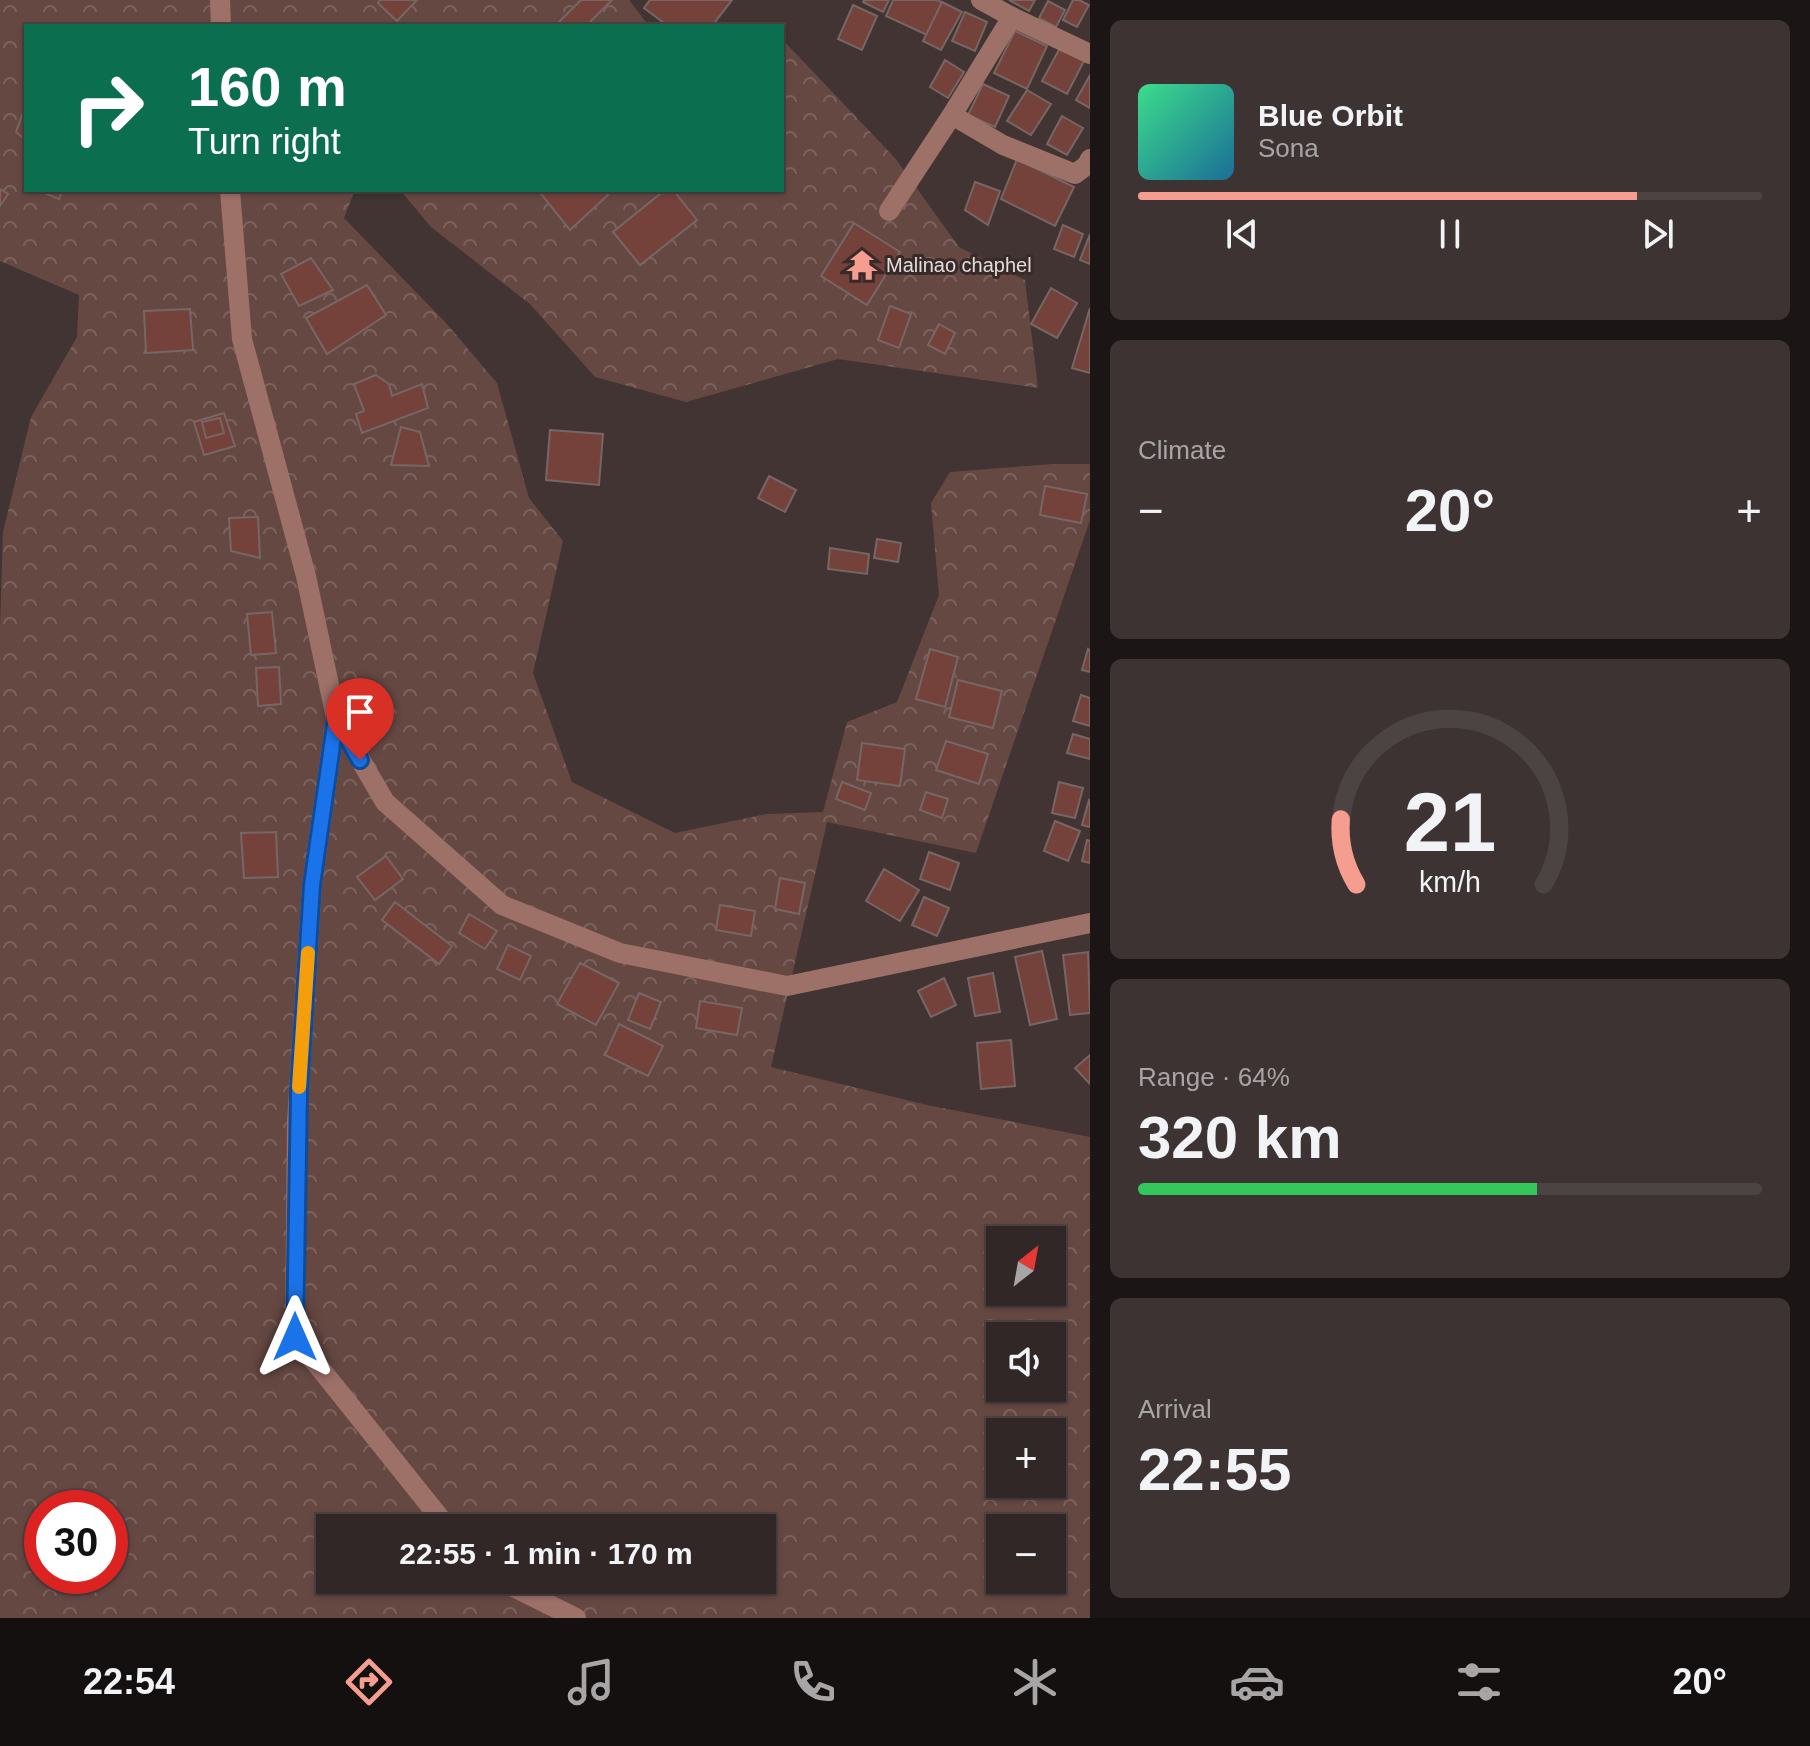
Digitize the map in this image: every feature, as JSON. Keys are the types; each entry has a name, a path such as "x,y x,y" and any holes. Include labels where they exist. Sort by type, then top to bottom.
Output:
{"street":[{"path":"220,0 221,24"},
{"path":"981,0 1090,54"},
{"path":"889,211 1012,17"},
{"path":"952,115 1003,145 1075,174 1090,159"},
{"path":"230,192 242,339 306,576 336,718 385,802 502,905 620,953 787,986 1090,923"},
{"path":"336,718 312,885 297,1122 295,1337 437,1514"},
{"path":"527,1594 576,1618"}],"green space":[{"path":"0,0 629,0 647,24 24,24 24,192 354,192 344,218 446,323 497,383 529,498 563,541 533,673 572,782 675,833 767,814 823,812 847,722 897,702 939,595 931,503 950,472 1090,464 1090,520 976,853 827,822 771,1067 927,1105 1090,1137 1090,1618 0,1618 0,628 3,532 31,417 77,337 79,295 0,261"},
{"path":"784,41 895,158 959,247 1025,280 1038,388 838,359 686,402 595,377 530,304 431,227 402,192 784,192"}],"building":[{"path":"380,0 417,0 397,21 378,3"},
{"path":"581,0 612,0 588,24 557,24"},
{"path":"650,0 732,0 714,24 665,24 644,8"},
{"path":"864,0 889,0 883,12"},
{"path":"893,0 942,2 927,35 886,16"},
{"path":"1009,0 1035,0 1029,11"},
{"path":"1073,0 1089,5 1077,27 1063,20"},
{"path":"1048,1 1065,10 1056,27 1039,18"},
{"path":"942,2 962,12 941,50 923,41"},
{"path":"853,5 877,16 862,50 838,39"},
{"path":"965,12 987,22 975,51 952,41"},
{"path":"1015,31 1047,46 1027,89 994,73"},
{"path":"1061,46 1085,59 1067,94 1042,81"},
{"path":"945,60 964,72 948,98 930,87"},
{"path":"1090,75 1090,108 1076,100"},
{"path":"983,84 1009,96 995,127 968,115"},
{"path":"1027,90 1051,104 1031,135 1007,121"},
{"path":"24,110 24,138 16,132"},
{"path":"1062,116 1083,128 1067,155 1047,144"},
{"path":"1017,159 1074,187 1055,226 1001,199"},
{"path":"975,182 1000,191 988,225 965,210"},
{"path":"0,189 8,194 0,206"},
{"path":"42,192 62,192 59,199"},
{"path":"540,192 605,192 608,195 570,230"},
{"path":"663,192 675,192 697,220 640,265 613,232"},
{"path":"854,223 900,252 867,305 821,276"},
{"path":"1063,225 1083,234 1074,257 1054,249"},
{"path":"1090,234 1090,264 1080,260"},
{"path":"311,258 333,290 299,306 281,274"},
{"path":"367,285 386,315 327,354 306,318"},
{"path":"1051,288 1077,303 1057,338 1031,324"},
{"path":"890,306 911,314 899,348 878,340"},
{"path":"1090,308 1090,373 1072,368"},
{"path":"190,309 193,350 146,353 144,311"},
{"path":"939,324 955,333 945,354 928,345"},
{"path":"376,375 389,384 392,396 422,384 428,408 362,433 356,414 364,411 354,384"},
{"path":"224,413 235,446 204,455 194,422"},
{"path":"220,418 224,433 206,438 202,422"},
{"path":"401,427 420,432 429,466 391,465"},
{"path":"550,430 603,434 599,485 546,480"},
{"path":"769,476 796,490 785,512 758,498"},
{"path":"1045,486 1087,494 1081,523 1040,515"},
{"path":"258,517 260,558 231,551 229,518"},
{"path":"877,539 901,543 898,562 874,558"},
{"path":"830,548 869,554 867,574 828,569"},
{"path":"272,612 276,653 251,655 247,614"},
{"path":"930,649 958,657 945,707 916,699"},
{"path":"1090,650 1090,672 1082,670"},
{"path":"279,667 281,704 258,706 256,668"},
{"path":"958,680 1002,691 993,728 949,717"},
{"path":"1081,695 1090,698 1090,726 1073,721"},
{"path":"1073,734 1090,739 1090,759 1067,753"},
{"path":"946,741 988,754 979,784 936,770"},
{"path":"862,743 905,749 900,786 857,780"},
{"path":"842,782 871,793 865,810 836,799"},
{"path":"1059,782 1083,788 1075,818 1052,813"},
{"path":"926,792 948,799 942,818 920,810"},
{"path":"1090,801 1090,827 1082,825"},
{"path":"1055,821 1080,831 1068,861 1044,851"},
{"path":"276,832 278,877 244,878 241,833"},
{"path":"1087,840 1090,841 1090,863 1082,861"},
{"path":"929,852 959,863 950,890 920,879"},
{"path":"386,856 403,879 375,900 357,877"},
{"path":"884,869 919,890 900,921 866,901"},
{"path":"780,878 805,883 799,914 775,909"},
{"path":"924,897 949,908 937,936 912,925"},
{"path":"395,902 452,946 439,964 382,920"},
{"path":"720,905 755,911 751,936 716,930"},
{"path":"469,914 497,931 485,949 459,933"},
{"path":"508,945 531,956 520,980 497,969"},
{"path":"1042,951 1057,1019 1030,1025 1015,957"},
{"path":"1088,952 1090,1013 1070,1015 1063,955"},
{"path":"580,963 619,983 596,1025 557,1004"},
{"path":"993,973 1000,1012 975,1016 968,978"},
{"path":"944,978 956,1005 931,1017 918,991"},
{"path":"639,993 661,1002 650,1029 628,1020"},
{"path":"700,1001 742,1008 737,1035 696,1028"},
{"path":"619,1024 663,1046 648,1076 605,1055"},
{"path":"1011,1040 1015,1086 981,1089 977,1043"},
{"path":"1090,1055 1090,1084 1075,1068"}],"slow traffic":[{"path":"299,1087 308,953"}],"place":[{"name":"Malinao chaphel","path":"862,265"}],"route":[{"path":"295,1337 297,1122 312,885 336,718 360,760"}]}
